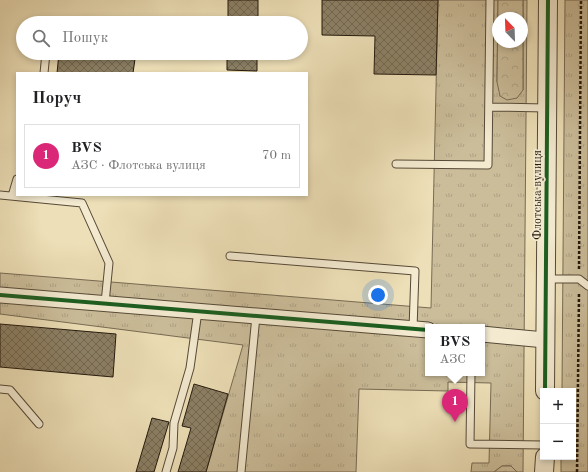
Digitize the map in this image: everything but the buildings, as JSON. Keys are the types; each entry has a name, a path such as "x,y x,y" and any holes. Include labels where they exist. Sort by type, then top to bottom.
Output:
{"street":[{"name":"Флотська вулиця","path":"545,388 548,0"},
{"path":"0,295 421,330"},
{"path":"485,334 545,340"},
{"path":"544,460 544,472"}],"lane":[{"path":"396,164 488,165 490,0"},
{"path":"44,72 45,60"},
{"path":"489,107 547,108"},
{"path":"12,196 16,182"},
{"path":"0,195 82,203 109,263 105,304"},
{"path":"230,256 415,272 421,330"},
{"path":"546,279 579,279 588,286"},
{"path":"166,472 173,448 174,423 190,368 198,311"},
{"path":"241,472 256,316"},
{"path":"471,376 470,444 540,445"},
{"path":"0,389 10,390 39,424"}],"path":[{"path":"577,472 581,0"}],"green space":[{"path":"438,0 498,0 498,12 492,12 492,48 497,48 497,82 523,90 523,48 527,48 523,472 517,472 511,466 502,466 494,472 471,472 472,463 489,463 491,383 448,382 448,391 359,389 356,472 206,472 243,345 0,314 0,273 431,308"},
{"path":"498,0 523,0 523,12 498,12"},
{"path":"523,0 527,0 527,12 523,12"},
{"path":"565,0 588,0 588,472 561,472 561,460 576,460 576,388 562,388"},
{"path":"497,48 523,48 523,90 517,98 507,100 500,96 497,82"},
{"path":"502,466 511,466 517,472 494,472"}],"cycle path":[{"path":"545,388 548,0"},
{"path":"0,295 425,330"}],"place":[{"name":"BVS","path":"455,422"}]}
